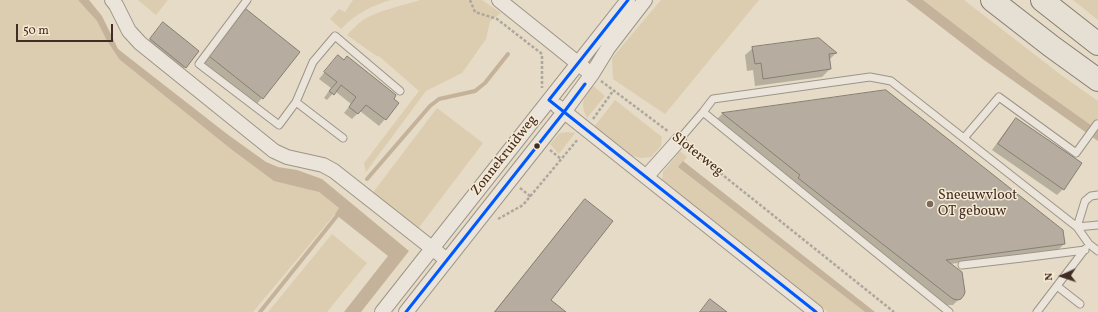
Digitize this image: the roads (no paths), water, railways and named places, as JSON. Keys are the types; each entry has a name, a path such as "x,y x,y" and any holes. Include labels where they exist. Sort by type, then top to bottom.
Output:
{"highway":[{"path":"992,0 1098,80"},
{"path":"1042,0 1098,44"}],"street":[{"path":"112,0 129,31 140,44 274,151 287,157 323,165 334,171 447,260"},
{"path":"499,0 592,74"},
{"name":"Zonnekruidweg","path":"382,312 628,0"},
{"name":"Zonnekruidweg","path":"406,312 564,112 592,74 608,48 645,0"},
{"path":"549,100 816,312"},
{"path":"646,177 679,140"}],"lane":[{"path":"247,0 199,64 279,125 296,102 313,62 335,36 400,91"},
{"path":"679,140 713,99 870,77 891,82 1077,227 1087,247"},
{"path":"964,138 999,98 1076,153 1096,124"},
{"path":"296,102 343,138"},
{"path":"703,112 949,312"},
{"path":"1077,227 1085,201 1091,196 1098,195"},
{"path":"1077,227 1098,225"},
{"path":"1037,312 1087,247"},
{"path":"962,265 1022,258 1087,247 1098,251"},
{"path":"1057,286 1080,304"}],"waterway":[{"path":"367,179 430,106 439,99 475,91 485,83 508,54"},
{"path":"260,312 340,212"}],"place":[{"name":"Sneeuwvloot OT gebouw","path":"930,204"}]}
